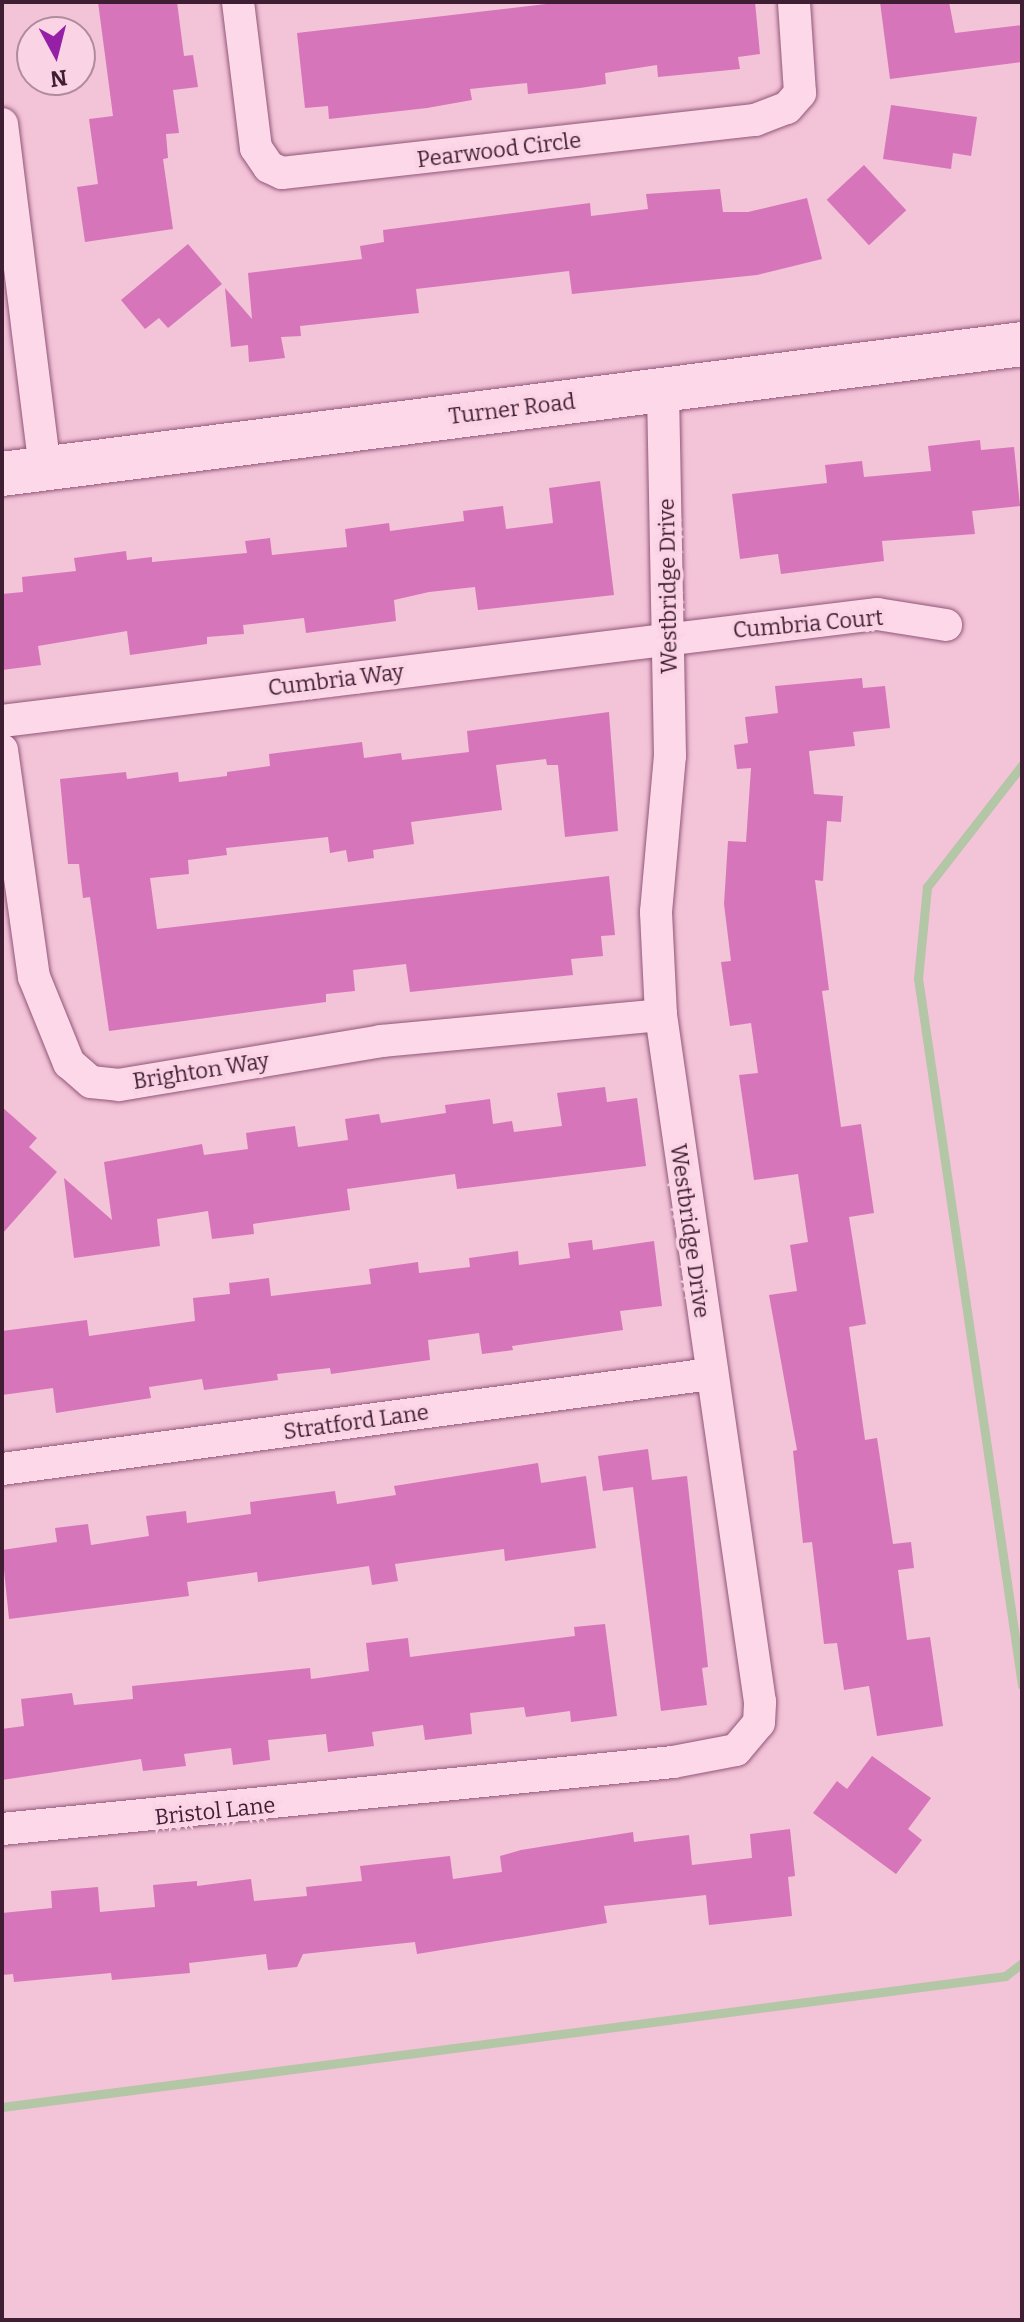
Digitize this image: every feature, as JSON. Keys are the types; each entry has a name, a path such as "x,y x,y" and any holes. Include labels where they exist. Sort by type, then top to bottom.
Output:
{"main road":[{"name":"Turner Road","path":"2,474 1022,344"}],"street":[{"name":"Pearwood Circle","path":"238,2 256,148 269,167 282,173 755,120 787,108 800,93 794,2"},
{"path":"2,124 45,469"},
{"name":"Westbridge Drive","path":"427,1788 673,1762 736,1750 753,1735 760,1702 710,1374 661,1015 656,912 670,756 663,389"},
{"name":"Cumbria Court","path":"669,638 877,614 946,625"},
{"name":"Cumbria Way","path":"2,721 669,638"},
{"name":"Brighton Way","path":"2,750 34,977 69,1063 91,1082 119,1085 381,1041 661,1015"},
{"name":"Stratford Lane","path":"2,1469 710,1374"},
{"name":"Bristol Lane","path":"2,1829 427,1788"}],"building":[{"path":"98,2 177,2 184,56 193,55 198,87 173,90 179,133 166,134 168,158 163,159 173,229 85,242 77,187 98,184 89,119 113,116"},
{"path":"563,2 755,2 760,54 738,57 740,69 658,77 657,65 605,73 606,84 580,88 528,94 527,83 470,89 472,100 427,108 329,119 328,106 305,108 297,33"},
{"path":"880,2 949,2 955,33 1022,25 1022,62 890,79"},
{"path":"891,105 977,117 971,156 953,153 951,169 883,159"},
{"path":"864,165 906,210 869,245 827,200"},
{"path":"720,189 723,212 748,212 807,198 822,259 757,275 572,294 569,271 416,289 419,313 300,326 301,336 281,337 285,358 249,362 248,345 231,347 225,288 252,319 248,273 362,259 360,246 384,242 383,230 590,203 591,216 648,209 646,194"},
{"path":"188,244 222,284 168,328 159,318 145,329 121,300"},
{"path":"980,440 981,450 1014,447 1020,506 972,511 975,534 882,541 884,561 781,574 778,554 740,559 732,494 827,483 825,465 862,461 864,477 931,471 928,446"},
{"path":"600,481 614,595 478,610 475,587 429,592 394,600 396,621 306,633 304,618 243,625 244,634 207,637 207,644 130,655 127,631 38,646 41,665 2,670 2,594 23,592 22,577 76,571 74,558 126,551 127,560 152,557 152,562 247,553 245,541 270,538 272,555 347,547 345,529 389,523 390,531 464,521 463,511 503,506 506,529 553,523 549,488"},
{"path":"862,678 863,688 885,686 890,728 853,732 855,746 809,751 814,794 843,796 841,822 827,821 823,881 815,880 829,990 822,991 841,1127 861,1124 874,1213 849,1217 866,1324 849,1327 865,1440 877,1438 893,1544 911,1542 914,1568 898,1570 907,1640 930,1637 943,1726 877,1736 869,1686 844,1690 837,1643 824,1644 812,1542 803,1543 793,1451 797,1450 769,1295 797,1291 790,1245 808,1242 798,1174 754,1180 739,1075 758,1073 751,1023 730,1026 721,962 731,961 724,904 728,841 746,842 751,768 737,769 734,745 748,743 745,717 778,713 775,686"},
{"path":"609,712 618,831 565,837 558,765 547,765 546,759 496,765 502,810 411,822 414,844 373,850 374,858 348,862 346,850 330,853 328,837 226,848 227,855 188,860 189,874 150,878 157,929 609,876 615,935 601,936 603,956 571,959 573,975 410,992 406,964 353,970 355,991 326,994 326,1002 109,1031 90,897 83,898 79,864 68,864 60,779 126,772 127,779 178,772 179,782 227,776 227,772 270,766 269,754 362,742 364,758 401,753 402,760 469,752 467,731"},
{"path":"605,1087 607,1102 637,1098 646,1166 457,1189 455,1174 347,1189 350,1210 253,1224 254,1234 212,1239 208,1211 157,1219 160,1246 74,1258 64,1178 112,1220 104,1162 202,1144 204,1155 248,1149 246,1133 295,1126 298,1147 348,1140 345,1119 379,1114 381,1123 446,1113 445,1105 490,1099 493,1124 512,1121 514,1132 562,1126 557,1093"},
{"path":"2,1107 37,1138 29,1147 57,1172 2,1234"},
{"path":"592,1240 593,1250 654,1241 662,1306 620,1311 623,1330 512,1346 513,1350 482,1354 479,1333 428,1340 430,1360 331,1374 330,1368 277,1374 278,1380 204,1390 202,1379 149,1387 151,1398 56,1413 53,1388 2,1395 2,1331 87,1320 89,1336 195,1321 193,1298 230,1294 229,1283 269,1278 271,1296 371,1284 369,1269 418,1262 419,1273 470,1267 469,1258 518,1251 519,1265 570,1258 568,1243"},
{"path":"648,1449 652,1480 687,1476 708,1667 702,1668 707,1705 661,1711 633,1487 603,1491 598,1456"},
{"path":"538,1463 541,1483 586,1476 596,1548 505,1561 504,1549 395,1564 398,1581 372,1585 369,1566 258,1582 257,1572 187,1582 189,1596 9,1619 2,1550 57,1542 55,1528 88,1524 91,1545 149,1536 146,1516 186,1511 187,1523 251,1514 250,1502 335,1491 337,1504 396,1495 394,1486"},
{"path":"605,1624 617,1716 571,1722 570,1711 526,1717 524,1707 470,1713 472,1734 425,1740 423,1725 372,1732 374,1746 328,1752 326,1734 268,1740 270,1760 233,1765 231,1748 184,1754 186,1766 143,1771 141,1759 2,1780 2,1729 24,1726 21,1699 72,1693 74,1705 133,1699 132,1686 310,1668 311,1679 369,1671 366,1643 408,1638 410,1657 575,1636 574,1627"},
{"path":"872,1756 931,1798 908,1829 922,1840 896,1874 813,1813 837,1781 847,1789"},
{"path":"790,1829 795,1876 788,1877 792,1916 709,1925 706,1895 604,1906 607,1923 417,1954 415,1942 303,1954 297,1967 268,1970 266,1954 189,1963 190,1973 112,1980 111,1973 14,1982 13,1974 2,1975 2,1913 52,1908 51,1891 98,1887 100,1912 155,1907 153,1885 197,1881 197,1886 251,1879 254,1901 307,1896 306,1887 362,1881 360,1866 450,1856 453,1879 502,1872 500,1856 521,1850 633,1832 634,1842 689,1835 692,1865 752,1858 750,1834"}],"waterway":[{"path":"1022,765 927,887 918,978 1022,1685"},
{"path":"2,2107 1005,1976 1022,1963"}]}
